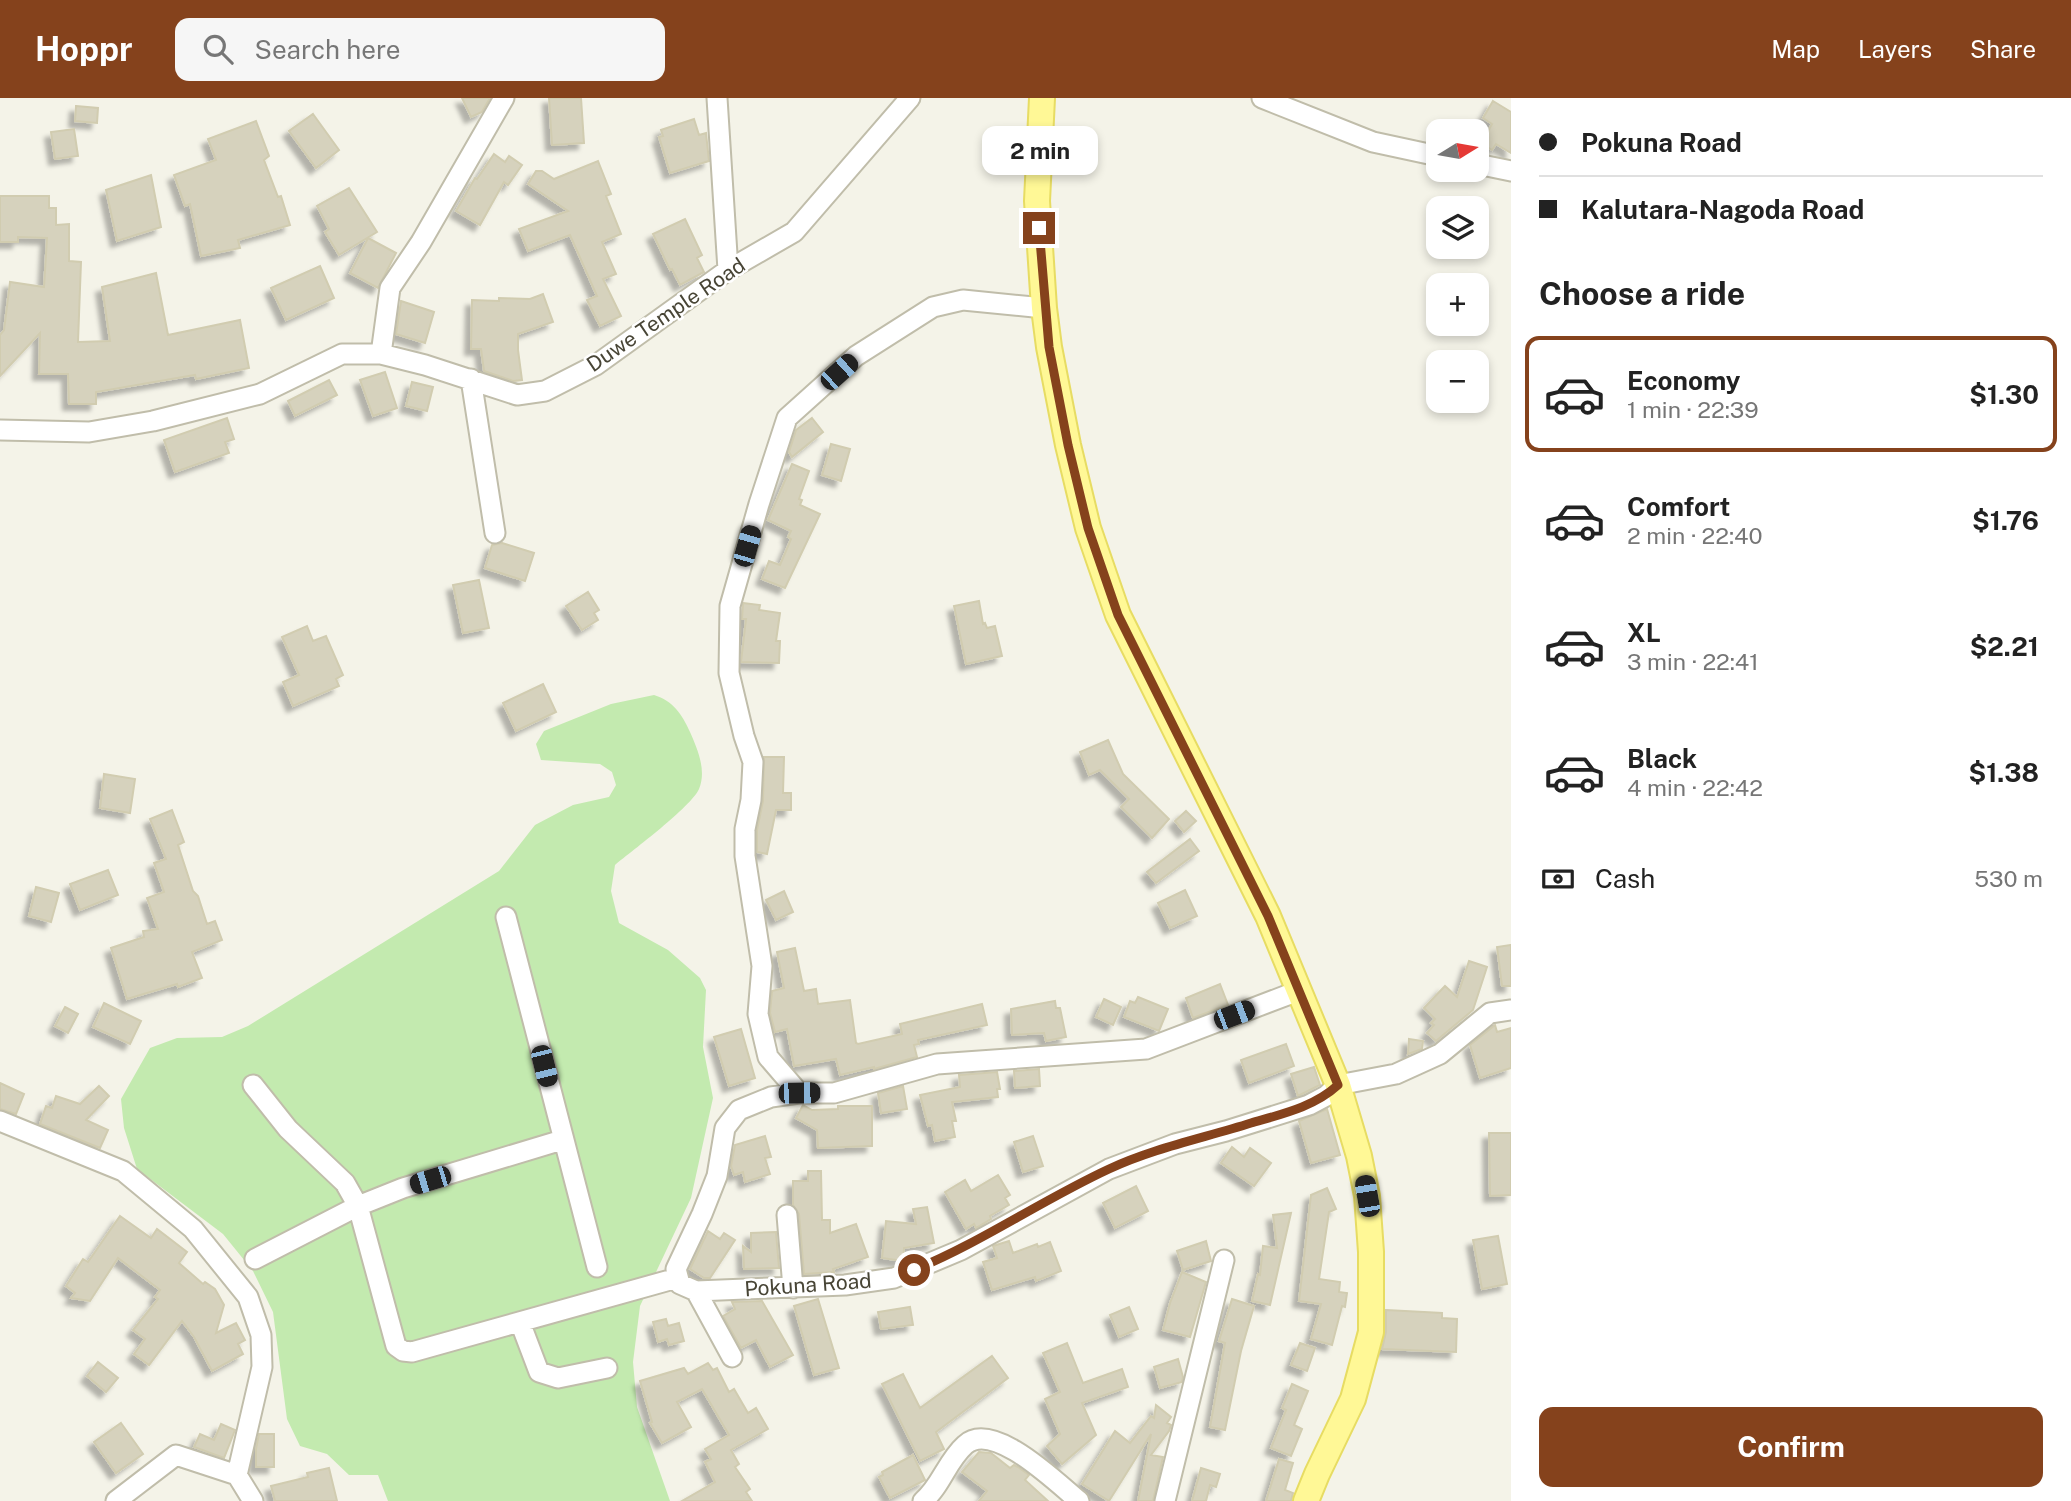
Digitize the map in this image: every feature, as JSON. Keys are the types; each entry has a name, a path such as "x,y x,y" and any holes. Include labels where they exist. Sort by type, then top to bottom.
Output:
{"main road":[{"path":"1042,98 1037,201 1044,308 1066,433 1088,528 1118,615 1233,841 1268,916 1338,1085 1359,1156 1367,1196 1371,1252 1371,1332 1353,1399 1306,1501"}],"street":[{"path":"381,354 390,288 421,242 504,98"},
{"path":"717,98 728,270"},
{"name":"Duwe Temple Road","path":"0,430 89,432 153,421 260,394 342,354 381,354 517,395 545,391 596,365 728,270 794,232 910,98"},
{"path":"1262,98 1373,142 1426,153"},
{"path":"1489,167 1511,172"},
{"path":"799,1093 768,1057 758,1014 762,966 745,856 745,829 751,800 753,762 729,673 730,606 759,504 787,418 856,356 933,306 963,300 1044,308"},
{"path":"471,379 495,533"},
{"path":"506,918 597,1267"},
{"path":"732,1357 696,1291 680,1284 676,1269 702,1214 716,1176 725,1128 739,1110 771,1097 799,1093 834,1093 937,1064 1146,1049 1298,991"},
{"path":"1338,1085 1396,1074 1440,1054 1490,1013 1511,1010"},
{"path":"253,1085 288,1129 345,1183 358,1206 396,1346 403,1351 412,1352 677,1278"},
{"name":"Pokuna Road","path":"696,1291 845,1286 894,1278 961,1250 1109,1169 1175,1144 1309,1105 1326,1096 1338,1085"},
{"path":"0,1121 123,1171 192,1229 248,1297 261,1335 262,1367 237,1475"},
{"path":"255,1259 358,1206 403,1188 562,1140"},
{"path":"787,1215 793,1288"},
{"path":"1165,1501 1224,1260"},
{"path":"520,1321 539,1373 558,1378 607,1368"},
{"path":"923,1501 936,1489 939,1478 965,1445 972,1440 982,1439 1006,1445 1033,1463 1079,1501"},
{"path":"116,1501 176,1455 237,1475 253,1501"}],"green space":[{"path":"654,695 672,705 684,719 700,759 701,782 694,797 685,806 615,865 611,891 619,923 668,950 700,978 706,990 703,1047 713,1098 691,1198 640,1306 633,1362 637,1407 670,1501 388,1501 378,1475 349,1475 327,1454 300,1446 287,1419 273,1312 253,1271 223,1234 137,1169 124,1128 121,1099 150,1048 177,1038 222,1037 248,1026 499,871 535,825 573,805 609,797 616,785 612,772 600,764 541,760 536,744 544,731 611,704"}],"building":[{"path":"462,98 490,98 482,112 471,117"},
{"path":"549,98 581,98 584,143 552,145"},
{"path":"1493,101 1511,112 1511,153 1496,144 1492,150 1489,148 1489,129 1492,124 1489,119 1483,118"},
{"path":"76,106 98,108 97,123 75,121"},
{"path":"313,114 339,150 316,168 289,131"},
{"path":"694,119 699,135 706,133 709,161 670,173 659,137 663,136 661,130"},
{"path":"256,121 269,156 264,160 278,197 281,196 290,225 238,240 240,248 201,256 190,204 185,206 174,175 216,160 208,139"},
{"path":"74,129 78,156 55,159 51,132"},
{"path":"494,154 505,162 509,156 522,165 508,185 504,182 480,225 456,211 475,178 477,179"},
{"path":"598,161 611,194 606,196 621,234 602,242 616,274 603,279 621,316 600,326 587,300 597,296 570,235 528,251 519,229 568,211 528,184 536,171 542,171 554,179"},
{"path":"151,175 161,227 117,241 106,190"},
{"path":"349,188 377,232 339,255 325,232 329,229 317,206"},
{"path":"0,196 49,196 49,208 56,208 56,225 69,224 69,261 81,262 78,342 110,341 102,287 156,273 168,335 240,320 249,368 196,379 195,375 96,392 96,404 69,404 68,374 39,374 40,333 0,376 0,335 4,330 10,282 44,287 47,238 18,237 18,242 0,242"},
{"path":"685,219 702,255 697,258 704,272 680,285 653,234"},
{"path":"368,238 396,253 378,288 350,273"},
{"path":"320,266 334,298 286,320 271,288"},
{"path":"543,294 553,322 518,334 522,380 513,381 484,371 481,349 471,349 472,300 530,299"},
{"path":"401,301 434,312 425,343 396,334"},
{"path":"385,372 397,408 373,416 360,380"},
{"path":"329,380 337,395 295,416 288,401"},
{"path":"412,382 433,387 427,411 406,406"},
{"path":"227,418 234,439 225,442 229,453 175,472 164,440"},
{"path":"812,418 823,432 792,457 789,452 796,430"},
{"path":"831,444 850,449 841,481 822,475"},
{"path":"792,464 809,471 799,499 802,500 800,505 820,514 785,588 762,579 769,561 780,565 791,539 788,537 791,531 768,520"},
{"path":"502,543 534,553 525,581 485,568 492,545"},
{"path":"479,580 489,628 463,633 453,585"},
{"path":"588,592 599,610 594,613 598,620 582,630 566,606"},
{"path":"979,601 983,624 985,623 987,628 995,626 1002,656 966,664 954,606"},
{"path":"743,603 760,605 759,610 780,613 776,641 780,641 779,663 741,662 746,619 742,619"},
{"path":"307,626 313,641 326,636 343,675 336,679 339,686 293,706 283,682 299,675 282,637"},
{"path":"543,684 556,712 516,731 503,703"},
{"path":"1108,740 1123,774 1169,819 1152,838 1121,807 1129,799 1100,770 1089,775 1080,752"},
{"path":"764,757 784,757 783,793 791,793 791,810 776,810 767,854 757,852 757,830 763,801"},
{"path":"104,774 135,779 130,813 100,808"},
{"path":"172,810 184,842 178,845 193,891 198,896 207,924 215,921 222,940 192,952 202,978 178,987 177,984 127,999 111,948 144,937 143,931 158,929 147,898 164,892 154,863 166,859 150,819"},
{"path":"1186,811 1196,821 1184,832 1175,821"},
{"path":"1190,839 1199,851 1156,883 1147,872"},
{"path":"108,870 118,895 80,910 70,884"},
{"path":"36,887 59,893 51,922 29,916"},
{"path":"1185,890 1197,916 1170,928 1158,903"},
{"path":"784,891 793,912 776,920 766,900"},
{"path":"1511,945 1511,986 1502,986 1497,947"},
{"path":"795,948 804,991 816,989 818,1004 850,1000 858,1044 902,1034 900,1024 982,1004 987,1025 918,1040 919,1044 914,1045 917,1057 874,1069 840,1075 836,1059 794,1066 787,1029 775,1032 770,1013 772,991 784,988 777,952"},
{"path":"1469,961 1487,967 1473,1010 1436,1041 1427,1033 1434,1025 1431,1023 1435,1019 1424,1008 1445,986 1457,997"},
{"path":"1220,984 1228,1005 1193,1018 1186,998"},
{"path":"1138,997 1168,1009 1159,1031 1124,1017 1130,1001 1135,1003"},
{"path":"1104,999 1121,1007 1113,1025 1096,1017"},
{"path":"1055,1001 1056,1008 1060,1008 1066,1037 1046,1041 1044,1033 1012,1035 1011,1009"},
{"path":"104,1003 141,1021 130,1044 93,1027"},
{"path":"65,1007 78,1014 68,1033 55,1026"},
{"path":"1495,1025 1497,1032 1511,1028 1511,1068 1480,1078 1470,1045"},
{"path":"741,1029 755,1078 729,1086 714,1037"},
{"path":"1409,1039 1423,1041 1422,1049 1408,1054"},
{"path":"1286,1044 1294,1066 1249,1083 1241,1060"},
{"path":"1314,1067 1320,1085 1298,1096 1291,1074"},
{"path":"1039,1069 1040,1086 1015,1088 1014,1071"},
{"path":"997,1072 1000,1089 997,1089 998,1097 952,1102 956,1121 952,1121 955,1137 935,1141 932,1125 928,1126 920,1095 960,1087 959,1075"},
{"path":"0,1083 24,1094 16,1114 0,1109"},
{"path":"99,1086 109,1096 86,1120 108,1130 100,1148 40,1124 46,1106 52,1108 56,1096 80,1104"},
{"path":"903,1086 907,1109 881,1113 878,1093"},
{"path":"803,1105 812,1110 838,1109 838,1106 872,1106 872,1146 818,1148 817,1130 796,1118"},
{"path":"1327,1109 1340,1155 1311,1163 1299,1121"},
{"path":"1489,1133 1511,1133 1511,1195 1490,1196"},
{"path":"765,1136 771,1157 765,1158 770,1174 745,1182 743,1172 734,1175 731,1166 735,1145"},
{"path":"1033,1136 1043,1166 1023,1172 1014,1142"},
{"path":"1232,1147 1244,1157 1250,1148 1271,1163 1254,1186 1221,1163"},
{"path":"808,1171 821,1171 822,1220 830,1220 830,1233 856,1224 868,1257 833,1269 834,1272 804,1274 799,1214 793,1205 793,1181 808,1181"},
{"path":"998,1175 1010,1195 1005,1198 1009,1205 976,1228 974,1224 966,1229 945,1192 965,1180 971,1191"},
{"path":"1136,1186 1148,1211 1115,1228 1103,1203"},
{"path":"1327,1188 1336,1209 1329,1212 1319,1279 1340,1282 1339,1292 1347,1293 1332,1345 1311,1339 1321,1304 1299,1301 1311,1195"},
{"path":"927,1207 934,1243 904,1248 903,1261 882,1258 886,1221 916,1224 913,1209"},
{"path":"1291,1213 1270,1305 1252,1301 1258,1274 1260,1275 1263,1246 1277,1248 1273,1215"},
{"path":"120,1216 151,1238 157,1229 187,1252 179,1263 203,1284 205,1282 215,1289 224,1305 216,1333 236,1323 245,1340 238,1344 243,1354 212,1371 182,1321 149,1365 134,1354 145,1339 133,1330 158,1299 155,1297 160,1290 118,1258 90,1301 71,1298 75,1293 66,1286 83,1259 88,1262"},
{"path":"708,1231 720,1239 724,1233 735,1240 710,1278 704,1278 690,1269"},
{"path":"776,1232 779,1268 744,1269 743,1246 751,1252 751,1233"},
{"path":"1498,1236 1507,1284 1482,1289 1473,1240"},
{"path":"1009,1241 1013,1253 1050,1242 1061,1271 1036,1281 1035,1277 992,1290 983,1262 997,1258 993,1246"},
{"path":"1206,1241 1211,1261 1183,1270 1177,1251"},
{"path":"1182,1272 1206,1282 1190,1337 1163,1330"},
{"path":"818,1299 839,1368 814,1375 794,1306"},
{"path":"1232,1299 1254,1306 1241,1351 1225,1430 1210,1427 1225,1343 1219,1341"},
{"path":"762,1301 793,1355 770,1367 756,1340 741,1348 723,1316 735,1309 732,1302"},
{"path":"910,1307 913,1325 881,1329 878,1312"},
{"path":"1129,1307 1138,1329 1119,1337 1110,1315"},
{"path":"1386,1310 1442,1313 1442,1318 1457,1319 1456,1352 1382,1349 1386,1332"},
{"path":"666,1319 668,1326 679,1323 684,1341 669,1345 667,1339 658,1342 653,1322"},
{"path":"1067,1343 1083,1383 1122,1369 1128,1387 1082,1403 1096,1435 1062,1464 1047,1446 1060,1434 1045,1399 1060,1392 1043,1353"},
{"path":"1300,1343 1315,1348 1307,1371 1291,1365"},
{"path":"992,1356 1008,1378 936,1432 944,1449 920,1461 882,1384 903,1374 920,1408"},
{"path":"1178,1359 1182,1382 1160,1388 1154,1367"},
{"path":"98,1362 118,1378 106,1392 87,1376"},
{"path":"708,1363 713,1370 717,1368 729,1392 734,1389 748,1413 756,1408 768,1429 731,1450 739,1464 735,1467 750,1489 746,1492 752,1501 682,1501 715,1482 705,1462 711,1459 705,1449 729,1435 702,1389 677,1402 691,1427 662,1443 650,1423 652,1422 640,1381 684,1368 688,1374"},
{"path":"1292,1384 1308,1391 1294,1425 1302,1429 1291,1456 1271,1448 1286,1410 1282,1408"},
{"path":"1156,1405 1171,1417 1167,1423 1171,1425 1151,1455 1163,1457 1153,1501 1138,1501 1151,1434 1109,1501 1082,1484 1115,1431 1130,1443 1151,1416 1154,1418"},
{"path":"121,1423 143,1454 116,1473 94,1442"},
{"path":"221,1424 235,1430 224,1458 194,1447 200,1434 214,1440"},
{"path":"259,1434 274,1434 274,1467 256,1467"},
{"path":"979,1452 991,1453 1010,1468 1014,1465 1018,1467 1029,1475 1025,1480 1048,1501 979,1501 987,1491 962,1472"},
{"path":"913,1455 925,1480 890,1498 879,1477 883,1475 882,1472"},
{"path":"1279,1459 1293,1463 1285,1490 1293,1493 1291,1501 1266,1501"},
{"path":"329,1468 337,1501 275,1501 271,1486 308,1477 307,1473"},
{"path":"1201,1468 1220,1474 1216,1487 1210,1485 1206,1501 1192,1501"}],"route":[{"path":"914,1270 961,1250 1109,1169 1175,1144 1309,1105 1326,1096 1338,1085 1268,916 1233,841 1118,615 1088,528 1068,445 1049,347 1039,228"}]}
